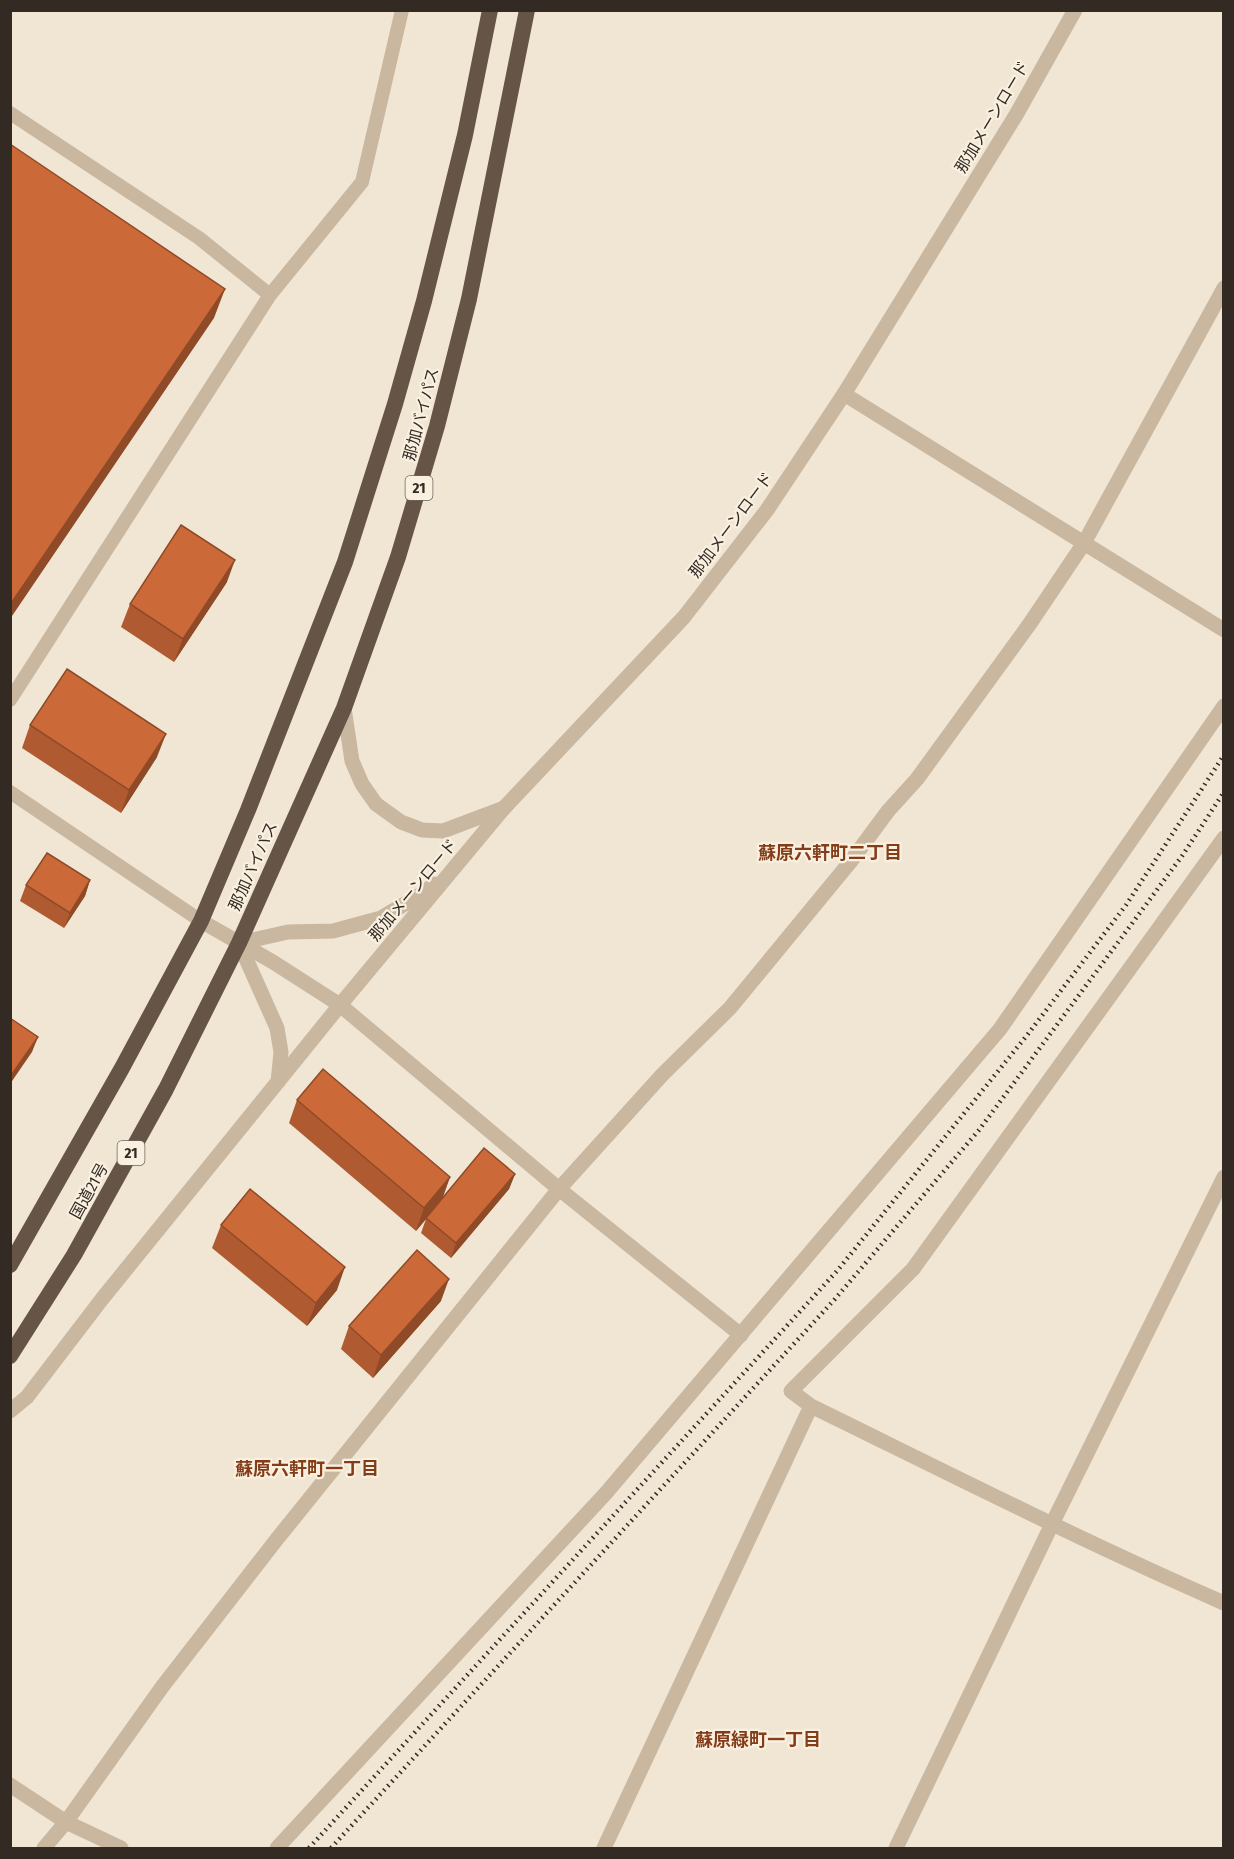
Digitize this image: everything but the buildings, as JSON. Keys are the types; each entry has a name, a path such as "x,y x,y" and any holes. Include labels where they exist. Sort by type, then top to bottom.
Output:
{"highway":[{"name":"那加バイパス","path":"201,921 248,810 349,551 395,404 424,301 465,135 490,10"},
{"name":"那加バイパス","path":"238,943 344,708 398,558 437,426 469,299 527,10"},
{"name":"国道21号","path":"10,1265 116,1078 201,921"},
{"name":"国道21号","path":"10,1356 74,1255 166,1089 238,943"}],"street":[{"name":"那加メーンロード","path":"10,1411 27,1397 102,1299 340,1005 504,808 684,617 767,510 844,394 1016,115 1075,10"},
{"path":"45,1848 162,1687 559,1189 662,1075 730,1008 851,861 888,811 917,779 1031,622 1084,543 1224,288"},
{"path":"844,394 1224,630"},
{"path":"277,1848 606,1493 1000,1029 1224,706"},
{"path":"344,708 352,761 362,784 375,804 401,822 423,830 442,831 504,808"},
{"path":"1224,838 913,1269 791,1391 812,1406 1052,1524 1224,1603"},
{"path":"238,943 288,932 333,931 381,918 425,892 459,863"},
{"path":"201,921 340,1005 559,1189 741,1335"},
{"path":"238,943 277,1028 281,1052 278,1082"},
{"path":"896,1848 1052,1524 1224,1177"},
{"path":"604,1848 812,1406"},
{"path":"10,1785 66,1822 121,1848"}],"lane":[{"path":"10,700 270,294 362,182 402,10"},
{"path":"10,113 199,238 270,294"},
{"path":"10,792 201,921"}],"railway":[{"path":"309,1848 837,1271 1028,1034 1126,905 1224,755"},
{"path":"331,1848 835,1299 979,1130 1182,856 1224,792"}],"district":[{"name":"蘇原六軒町二丁目","path":"830,853"},
{"name":"蘇原六軒町一丁目","path":"307,1469"},
{"name":"蘇原緑町一丁目","path":"758,1740"}]}
